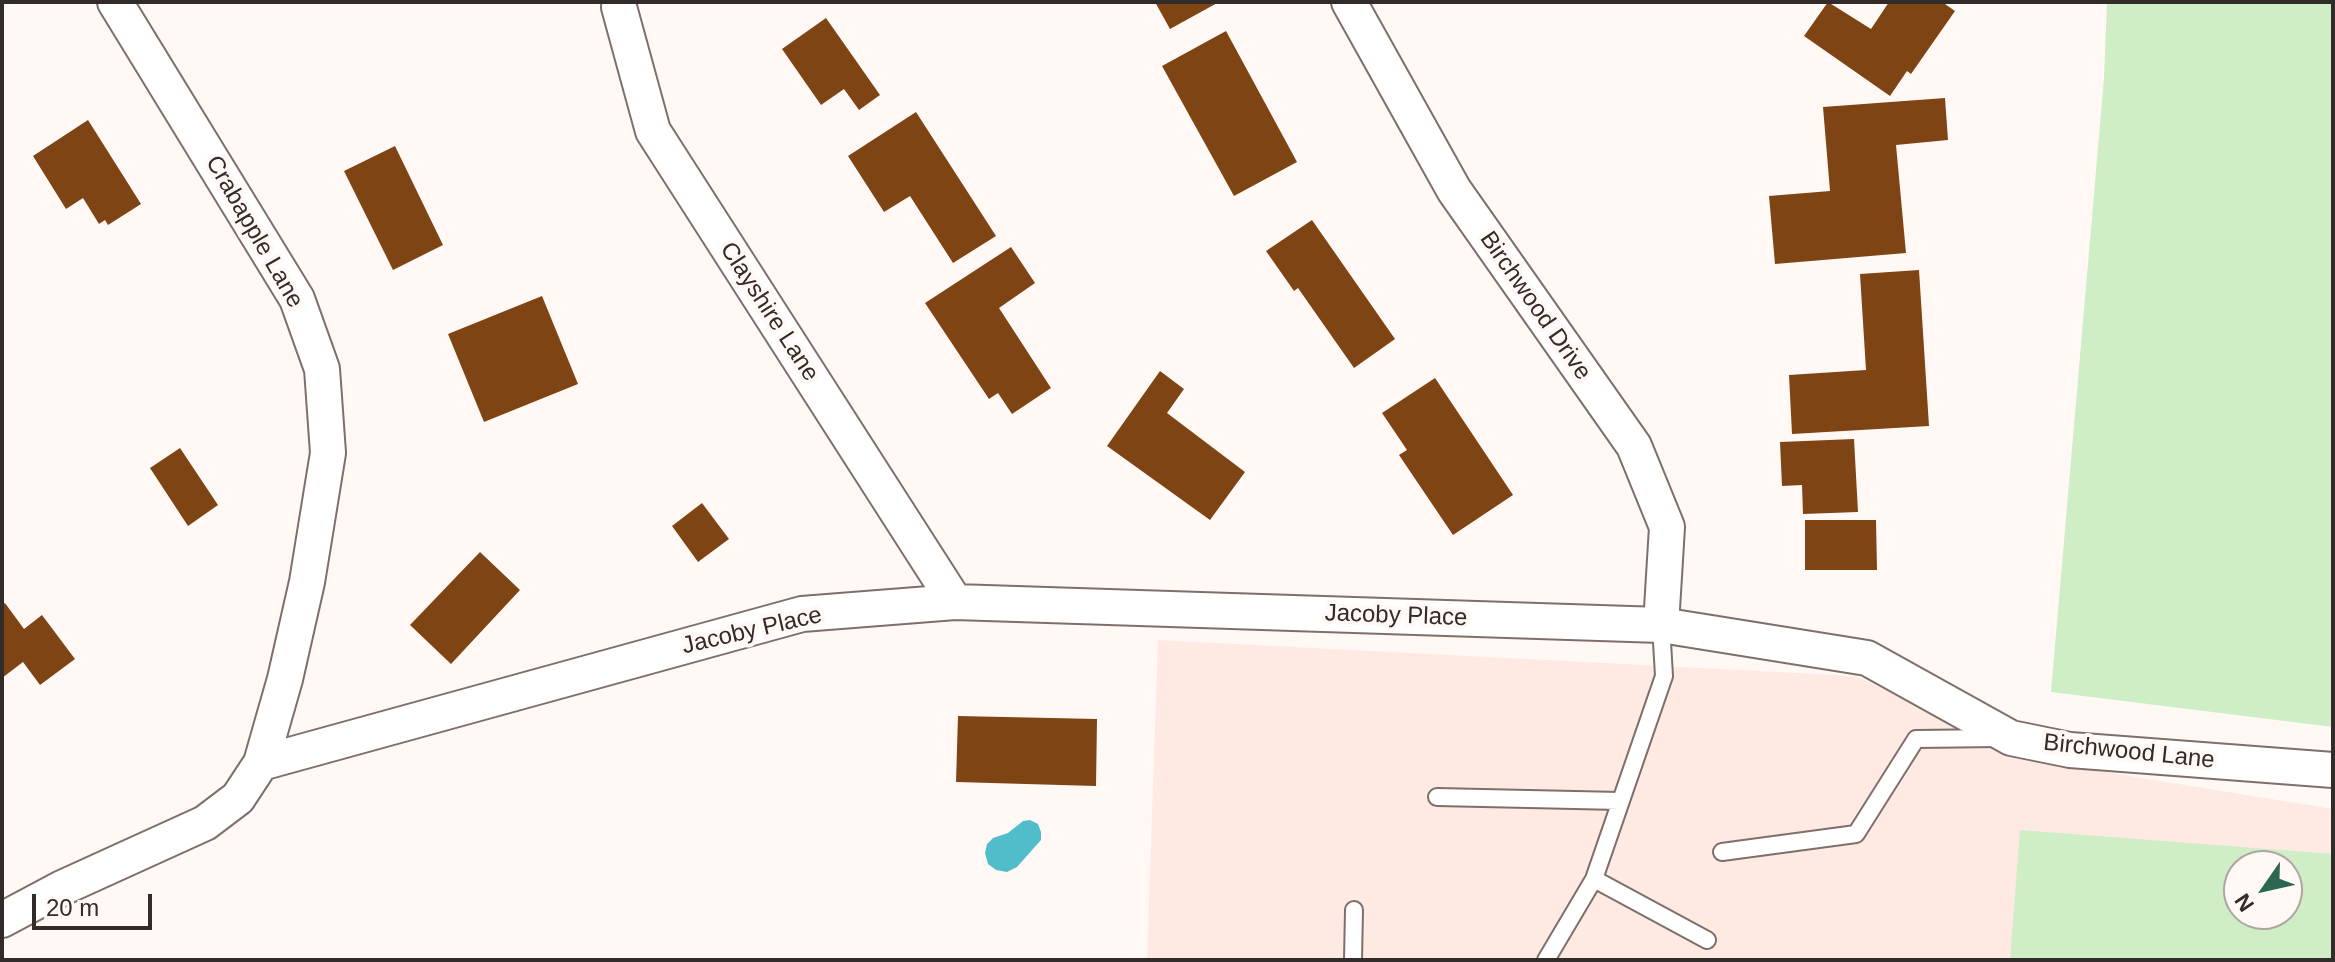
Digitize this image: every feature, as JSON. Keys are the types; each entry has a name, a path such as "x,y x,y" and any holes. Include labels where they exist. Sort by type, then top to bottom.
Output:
{"street":[{"name":"Crabapple Lane","path":"115,2 297,299 322,369 328,453 326,467 304,596 261,763"},
{"name":"Birchwood Drive","path":"1349,2 1454,190 1634,446 1667,527 1661,625"},
{"name":"Clayshire Lane","path":"619,7 653,131 955,602"},
{"name":"Jacoby Place","path":"261,763 802,614 955,602 1661,625"},
{"name":"Birchwood Lane","path":"1661,625 1867,658 2011,738 2070,750 2333,770"},
{"path":"2,920 62,888 205,823 238,798 261,763"}],"lane":[{"path":"1546,960 1594,879 1664,676 1661,625"},
{"path":"1722,852 1856,834 1916,739 2011,738"},
{"path":"1437,797 1620,801"},
{"path":"1594,879 1707,940"},
{"path":"1353,960 1354,910"}],"shaded area":[{"path":"1158,640 1856,676 1960,727 2086,769 2333,809 2333,960 1147,960"}],"green space":[{"path":"2107,2 2333,2 2333,727 2051,692 2104,78"},
{"path":"2020,830 2281,850 2223,850 2223,930 2303,930 2303,852 2333,854 2333,960 2010,960"}],"water":[{"path":"1023,821 1038,824 1041,840 1017,867 1007,872 996,870 988,864 985,853 987,844"}],"building":[{"path":"1155,2 1219,2 1170,29"},
{"path":"1828,2 1871,29 1889,2 1942,2 1955,11 1911,74 1907,71 1890,96 1804,36"},
{"path":"826,18 880,95 859,110 844,89 821,105 782,49"},
{"path":"1226,31 1297,162 1234,196 1162,66"},
{"path":"1945,98 1948,140 1896,145 1906,253 1775,264 1769,196 1830,191 1823,107"},
{"path":"916,112 996,236 953,263 910,196 884,212 848,156"},
{"path":"88,120 141,204 108,225 105,220 99,224 83,198 66,209 33,156"},
{"path":"395,146 443,245 393,270 344,171"},
{"path":"1312,220 1395,339 1354,368 1298,288 1294,291 1266,251"},
{"path":"1011,247 1035,283 999,308 1051,388 1012,414 998,393 989,399 925,303"},
{"path":"1919,270 1929,426 1792,434 1789,375 1866,370 1860,274"},
{"path":"542,296 578,384 484,422 448,334"},
{"path":"1160,371 1184,389 1167,413 1245,472 1210,520 1107,446"},
{"path":"1435,378 1513,495 1453,535 1399,455 1407,450 1382,413"},
{"path":"1854,439 1858,512 1803,514 1802,485 1782,486 1780,442"},
{"path":"180,448 218,505 188,526 150,468"},
{"path":"702,503 729,539 698,562 672,526"},
{"path":"1805,520 1876,520 1877,570 1805,570"},
{"path":"480,552 520,590 451,664 410,625"},
{"path":"5,603 24,629 42,615 75,659 40,685 23,662 2,678 2,605"},
{"path":"958,716 1097,719 1096,786 956,782"}]}
